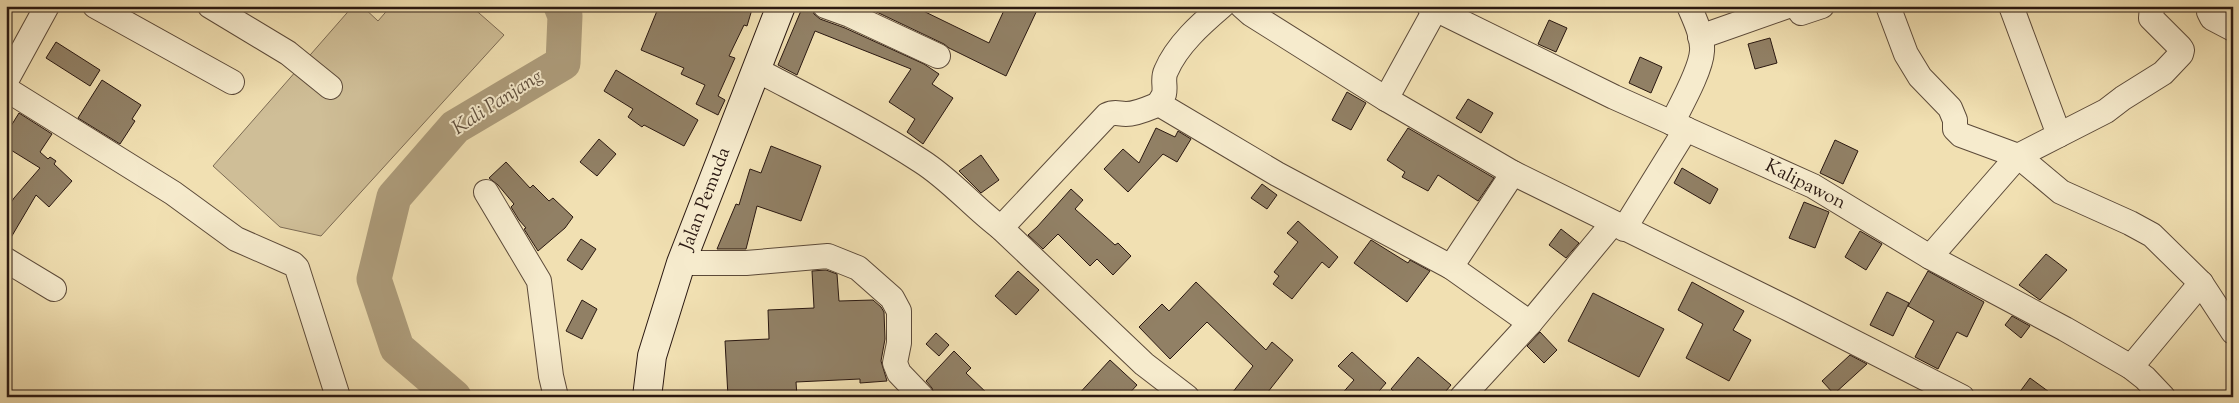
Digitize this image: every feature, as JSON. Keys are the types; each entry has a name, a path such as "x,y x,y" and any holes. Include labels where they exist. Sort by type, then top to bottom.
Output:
{"main road":[{"name":"Jalan Pemuda","path":"647,397 652,356 681,263 781,6"}],"street":[{"path":"6,81 47,6"},
{"path":"95,6 232,82"},
{"path":"210,6 288,53 330,87"},
{"path":"825,6 850,15 938,56"},
{"path":"1001,228 1106,115 1113,112 1126,114 1159,104 1164,93 1165,71 1178,50 1203,22 1222,6"},
{"path":"1242,6 1251,14 1386,99 1513,173 1792,310 1962,397"},
{"path":"1462,397 1619,226 1679,126 1702,51 1700,37 1689,6"},
{"path":"1700,37 1788,6"},
{"path":"1797,6 1801,13 1822,6"},
{"path":"1888,6 1906,54 1920,77 1950,108 1955,120 1955,129 1960,135 2018,156 2061,192 2152,235 2202,283 2233,332"},
{"path":"2011,6 2059,135"},
{"path":"1930,257 2018,156 2106,111 2163,73 2181,54 2180,47 2151,18 2152,6"},
{"path":"2211,6 2209,12 2212,18 2233,29"},
{"path":"1386,99 1432,8"},
{"name":"Kalipawon","path":"1432,8 1679,126 1813,186 1930,257 2065,329 2131,367 2145,378 2163,397"},
{"path":"757,70 837,112 921,161 942,176 1001,228 1144,364 1187,397"},
{"path":"6,89 173,193 236,239 294,264 297,268 338,397"},
{"path":"1159,104 1277,174 1451,267 1530,323"},
{"path":"1451,267 1513,173"},
{"path":"486,192 539,280 551,376 556,397"},
{"path":"681,263 746,263 828,256 858,268 892,298 900,311 899,343 895,363 899,373 922,397"},
{"path":"6,260 54,289"},
{"path":"2131,367 2202,283"}],"shaded area":[{"path":"353,6 362,6 378,21 391,6 471,6 504,35 321,236 280,227 213,166"}],"building":[{"path":"659,6 753,6 747,26 744,25 729,56 735,58 718,96 725,100 718,115 696,104 705,85 681,74 684,68 641,50"},
{"path":"803,6 812,6 814,14 820,19 845,28 924,64 939,74 932,84 953,98 923,144 907,132 915,119 889,102 911,69 815,31 797,75 778,65"},
{"path":"864,6 913,6 989,43 1006,6 1039,6 1006,76"},
{"path":"1549,20 1567,28 1556,52 1538,44"},
{"path":"1770,38 1777,63 1755,69 1748,44"},
{"path":"56,42 100,70 90,86 46,58"},
{"path":"1640,57 1662,67 1651,93 1629,83"},
{"path":"616,70 698,120 684,146 644,125 642,127 628,117 633,109 604,91"},
{"path":"102,80 141,105 132,119 135,121 120,144 78,118"},
{"path":"1347,92 1366,103 1351,130 1332,120"},
{"path":"1468,99 1493,113 1481,133 1456,118"},
{"path":"19,113 52,134 40,152 48,159 50,157 56,161 54,164 72,181 49,207 36,195 6,246 6,210 40,168 6,147 6,134"},
{"path":"1156,128 1175,137 1178,131 1191,139 1177,162 1163,154 1128,192 1104,169 1123,149 1139,163"},
{"path":"1408,128 1494,178 1478,201 1438,175 1428,191 1402,177 1405,172 1387,160"},
{"path":"599,139 616,154 597,176 580,162"},
{"path":"1835,140 1858,151 1843,184 1820,173"},
{"path":"771,146 821,166 801,221 757,206 746,249 717,249 736,204 739,205 750,169 761,173"},
{"path":"981,155 999,180 981,193 959,171"},
{"path":"506,162 530,188 533,185 549,201 553,198 573,217 565,228 538,251 524,229 526,228 511,207 514,204 498,185 489,178"},
{"path":"1682,168 1718,189 1710,204 1674,183"},
{"path":"1262,184 1277,195 1267,209 1251,198"},
{"path":"1071,189 1083,200 1075,209 1115,245 1118,243 1131,256 1113,275 1097,259 1090,266 1058,234 1043,249 1028,235"},
{"path":"1804,202 1829,212 1815,248 1789,238"},
{"path":"1298,221 1338,257 1329,268 1322,262 1292,299 1273,284 1279,276 1274,272 1298,242 1287,233"},
{"path":"1561,229 1579,243 1566,258 1549,245"},
{"path":"1860,231 1882,244 1866,270 1845,257"},
{"path":"581,239 596,249 582,270 567,260"},
{"path":"1371,240 1408,263 1410,260 1430,271 1407,302 1354,263"},
{"path":"2046,254 2067,270 2040,300 2019,285"},
{"path":"826,270 837,274 839,301 873,300 884,312 885,339 881,361 887,381 860,383 860,379 796,382 797,397 728,397 725,341 769,339 768,310 814,308 812,271"},
{"path":"1018,271 1039,290 1016,315 995,296"},
{"path":"1928,271 1984,302 1967,337 1957,332 1938,369 1915,357 1934,321 1908,306"},
{"path":"1196,282 1266,350 1272,342 1293,360 1264,397 1229,397 1253,366 1207,322 1170,359 1139,327 1162,304 1169,311"},
{"path":"1692,282 1744,311 1733,330 1751,340 1729,381 1686,358 1703,324 1678,310"},
{"path":"1887,292 1909,303 1893,336 1870,325"},
{"path":"1593,293 1664,329 1639,377 1568,341"},
{"path":"582,300 597,309 582,339 566,331"},
{"path":"2012,316 2030,326 2021,338 2005,325"},
{"path":"1540,332 1557,350 1544,363 1527,346"},
{"path":"936,333 949,345 939,356 926,344"},
{"path":"954,351 971,368 966,373 991,397 935,397 932,388 926,381"},
{"path":"1352,352 1386,383 1374,397 1339,397 1354,380 1338,366"},
{"path":"1850,355 1867,364 1834,394 1822,381"},
{"path":"1418,357 1451,385 1441,397 1400,397 1391,389"},
{"path":"1110,360 1137,385 1126,397 1076,397"},
{"path":"2030,378 2056,397 2016,397"}],"waterway":[{"name":"Kali Panjang","path":"454,397 397,348 374,279 394,197 455,127 563,63 565,16 561,6"}]}
